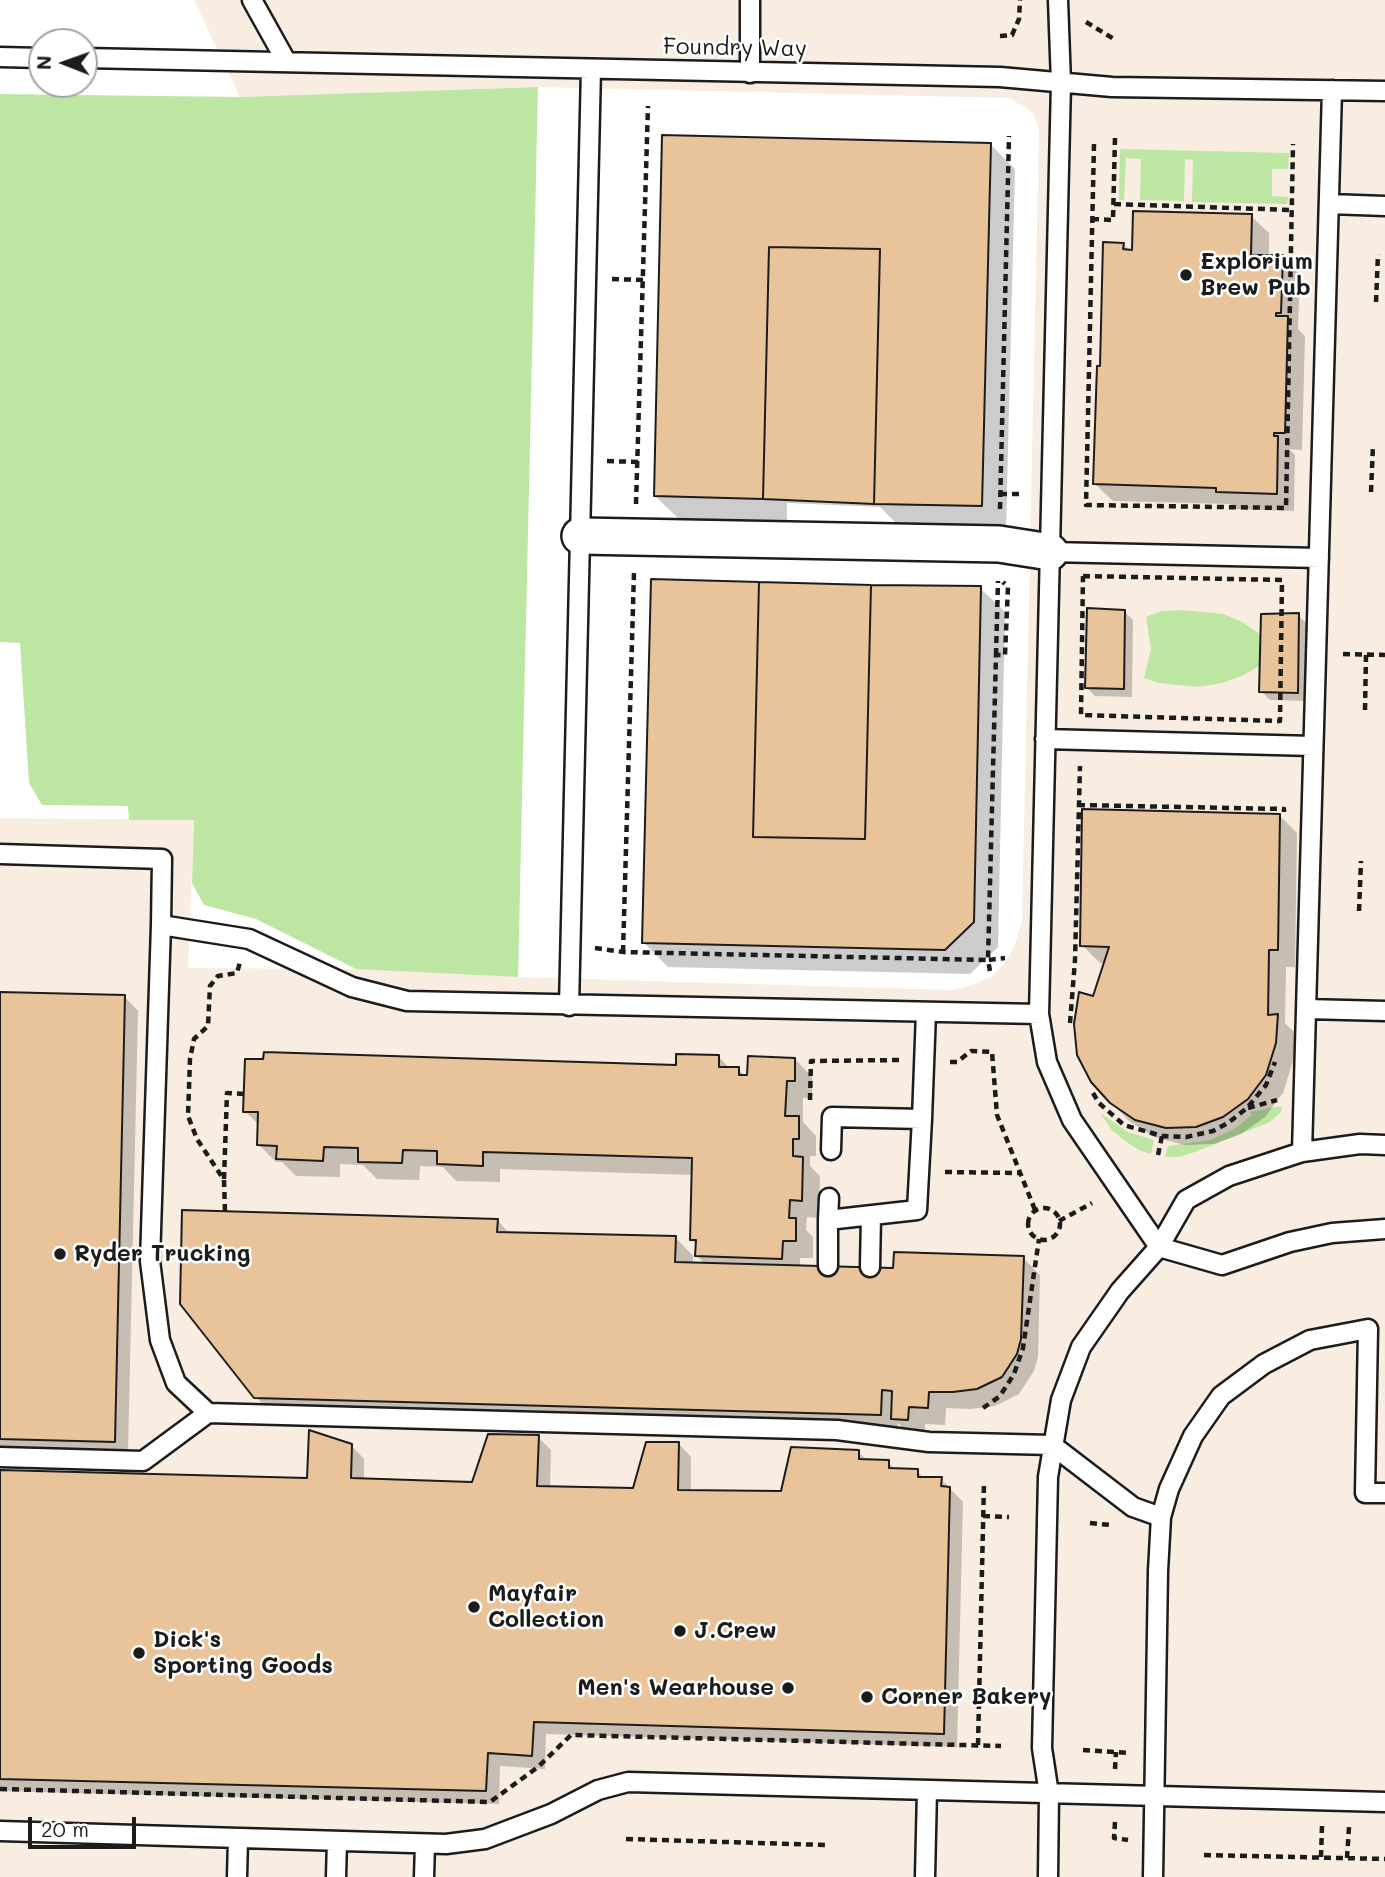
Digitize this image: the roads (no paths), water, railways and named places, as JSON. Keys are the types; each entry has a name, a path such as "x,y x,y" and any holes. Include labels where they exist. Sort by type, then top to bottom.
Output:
{"street":[{"path":"580,536 999,544 1050,552"}],"lane":[{"path":"252,0 286,61"},
{"path":"750,0 750,73"},
{"path":"1058,0 1061,83 1039,1014 1047,1062 1072,1120 1158,1247 1222,1265 1290,1242 1332,1233 1385,1229"},
{"path":"0,57 28,58"},
{"name":"Foundry Way","path":"98,58 1000,77 1112,87 1385,92"},
{"path":"569,1006 592,69"},
{"path":"1302,1152 1332,90"},
{"path":"1329,204 1385,206"},
{"path":"1050,552 1319,558"},
{"path":"1045,739 1313,746"},
{"path":"0,854 162,859 150,1261 160,1340 176,1383 208,1413"},
{"path":"161,925 249,939 352,987 407,1001 1039,1014"},
{"path":"1306,1009 1385,1011"},
{"path":"828,1220 917,1210 926,1012"},
{"path":"831,1150 832,1117 922,1119"},
{"path":"1048,1877 1049,1794 1042,1748 1046,1519 1052,1445 1061,1400 1081,1347 1120,1291 1158,1247 1186,1200 1229,1177 1302,1152 1360,1144 1385,1145"},
{"path":"828,1266 829,1198"},
{"path":"870,1267 871,1216"},
{"path":"1153,1877 1161,1517 1169,1489 1193,1436 1221,1396 1264,1364 1310,1340 1367,1329 1365,1493 1385,1493"},
{"path":"0,1457 143,1461 208,1413 837,1430 929,1442 1052,1445 1133,1507 1161,1517"},
{"path":"0,1831 446,1844 485,1839 551,1814 598,1790 628,1783 1385,1802"},
{"path":"925,1877 927,1790"},
{"path":"237,1877 238,1839"},
{"path":"336,1877 337,1841"},
{"path":"424,1877 425,1844"}],"place":[{"name":"Explorium Brew Pub","path":"1186,275"},
{"name":"Ryder Trucking","path":"60,1254"},
{"name":"Mayfair Collection","path":"474,1607"},
{"name":"J.Crew","path":"680,1631"},
{"name":"Dick's Sporting Goods","path":"139,1653"},
{"name":"Men's Wearhouse","path":"788,1688"},
{"name":"Corner Bakery","path":"867,1697"}]}
